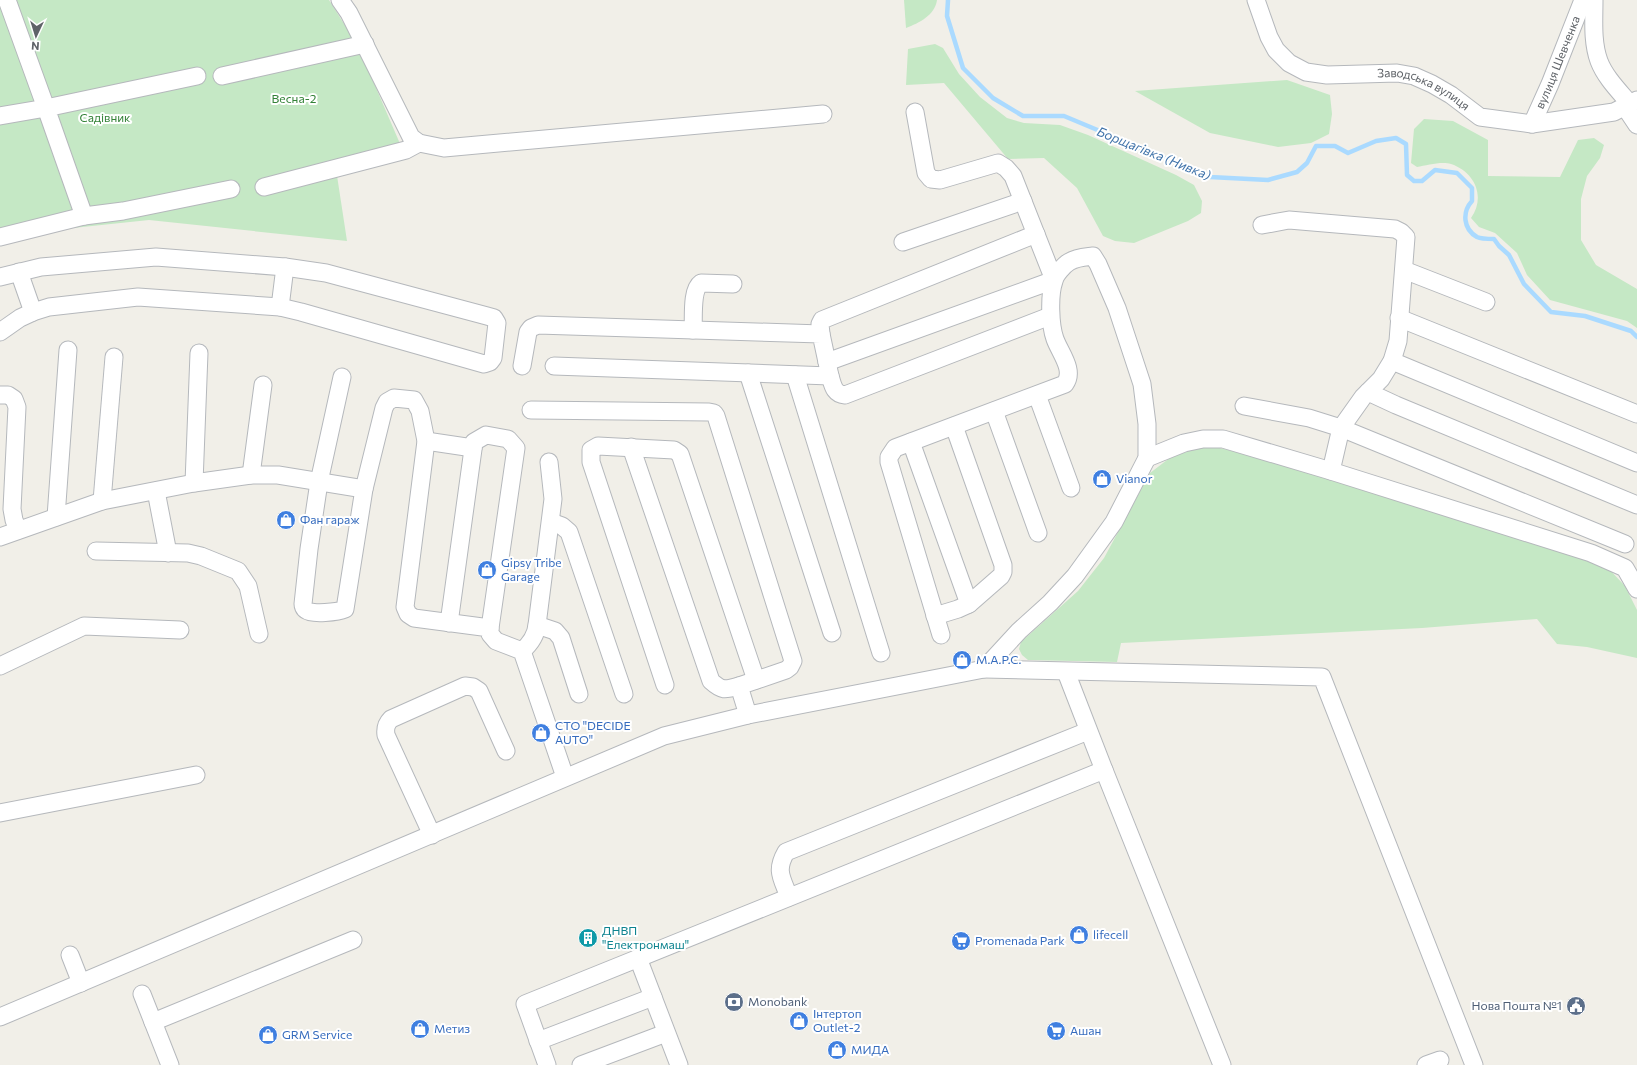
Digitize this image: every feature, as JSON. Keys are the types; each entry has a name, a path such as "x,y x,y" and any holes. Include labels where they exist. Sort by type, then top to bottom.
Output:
{"street":[{"path":"7,0 84,216"},
{"path":"340,0 349,13 411,138 419,143 444,148 822,114"},
{"name":"Заводська вулиця","path":"1256,0 1269,38 1276,50 1289,63 1306,72 1327,75 1397,73 1414,76 1432,84 1480,117 1532,124 1614,112 1631,104"},
{"name":"вулиця Шевченка","path":"1532,124 1550,84 1583,0"},
{"name":"вулиця Шевченка","path":"1594,0 1594,40 1600,62 1609,78 1631,104"},
{"path":"222,76 364,44"},
{"path":"0,116 46,108 197,76"},
{"path":"1631,104 1637,125"},
{"path":"915,112 926,174 931,179 940,180 998,163 1006,168 1013,176 1054,280 1050,316 1054,338 1069,371 1069,379 1065,384 895,448 889,456 888,462 941,635"},
{"path":"264,187 400,151 419,143"},
{"path":"0,236 84,216 123,211 232,189"},
{"path":"903,242 1023,201"},
{"path":"1262,225 1289,220 1395,229 1402,232 1406,236 1398,341 1392,361 1381,379 1363,397 1341,428 1331,471"},
{"path":"1036,234 822,320 820,324 821,334 834,390 839,394 846,395 1050,316"},
{"path":"554,366 795,375 828,369 1054,280 1068,262 1079,258 1093,256 1117,308 1142,384 1147,424 1147,458 1114,522 1075,576 1050,603 1019,631 984,669"},
{"path":"0,277 41,267 156,258 285,267 326,273 494,318 497,323 493,358 490,362 484,364 280,307 138,297 49,307 32,312 20,318 0,332"},
{"path":"280,307 285,267"},
{"path":"1404,270 1486,302"},
{"path":"19,272 32,312"},
{"path":"693,330 695,292 697,286 701,283 733,284"},
{"path":"1399,318 1637,414"},
{"path":"522,366 528,332 531,328 538,325 821,334"},
{"path":"56,517 68,350"},
{"path":"194,483 199,353"},
{"path":"102,501 114,357"},
{"path":"1392,361 1637,463"},
{"path":"748,373 832,633"},
{"path":"795,375 881,653"},
{"path":"342,377 320,482 308,549 302,604 305,609 311,612 340,611 345,608 364,489 384,408 387,402 394,398 414,400 420,411 426,441 405,607 408,614 414,618 490,628"},
{"path":"251,475 263,385"},
{"path":"1368,392 1637,505"},
{"path":"0,395 8,396 14,399 16,408 12,509 18,530"},
{"path":"1037,395 1071,488"},
{"path":"1244,406 1309,418 1341,428 1625,544"},
{"path":"531,410 714,413 793,661 790,667 786,670 726,689 719,687 711,680 631,447"},
{"path":"994,411 1038,533"},
{"path":"935,616 969,604 1001,576 1003,572 1002,565 954,426"},
{"path":"449,623 474,442 486,435 508,439 516,448 490,634 496,641 522,651"},
{"path":"1147,458 1184,443 1203,438 1223,440 1331,471 1591,554 1637,566"},
{"path":"426,441 474,448"},
{"path":"911,442 969,604"},
{"path":"665,685 591,462 591,450 598,446 674,450 680,454 756,680"},
{"path":"522,651 531,643 537,630 554,499 549,462"},
{"path":"0,537 102,501 194,483 251,475 278,475 364,489"},
{"path":"156,490 168,553"},
{"path":"551,522 562,526 569,532 624,694"},
{"path":"96,551 188,553 201,556 238,571 248,586 259,634"},
{"path":"1591,554 1625,568 1637,589"},
{"path":"537,625 555,631 561,638 579,694"},
{"path":"0,666 84,626 180,630"},
{"path":"522,651 565,777"},
{"path":"0,1017 125,963 432,836 565,777 664,736 748,716 984,669 1322,677 1474,1065"},
{"path":"1066,672 1088,731 1222,1065"},
{"path":"432,836 386,735 385,729 387,723 391,719 464,686 473,687 479,691 506,751"},
{"path":"739,686 748,716"},
{"path":"789,897 779,870 780,862 786,852 1088,731"},
{"path":"547,1065 525,1004 1104,770"},
{"path":"0,813 196,775"},
{"path":"153,1022 353,940"},
{"path":"70,955 81,983"},
{"path":"638,958 679,1065"},
{"path":"142,994 170,1065"},
{"path":"533,1065 540,1045 653,997"},
{"path":"581,1065 666,1033"}],"green space":[{"path":"0,0 329,0 358,46 404,153 336,169 347,241 149,220 16,234 0,241"},
{"path":"904,0 937,0 933,10 926,18 906,28"},
{"path":"935,44 943,48 959,74 980,97 1007,118 1024,123 1060,125 1088,135 1176,175 1194,185 1202,201 1201,213 1188,221 1134,243 1115,241 1103,236 1077,188 1044,158 1008,159 944,83 906,85 908,49"},
{"path":"1287,80 1330,95 1332,114 1329,134 1311,143 1278,147 1210,133 1135,91"},
{"path":"1424,119 1453,121 1488,140 1488,176 1560,177 1578,140 1594,138 1604,145 1600,158 1587,176 1581,199 1581,240 1596,265 1637,289 1637,328 1627,321 1550,300 1527,275 1517,253 1495,233 1479,227 1471,218 1478,202 1478,194 1472,179 1466,173 1447,163 1417,167 1411,163 1414,129"},
{"path":"1207,445 1262,458 1607,567 1625,586 1637,610 1637,658 1587,647 1557,644 1537,619 1422,628 1121,643 1117,662 1028,660 1022,655 1019,649 1021,642 1078,591 1104,558 1150,473 1171,457"}],"waterway":[{"name":"Борщагівка (Нивка)","path":"948,0 947,16 963,68 993,98 1023,116 1064,116 1210,177 1268,180 1297,172 1307,163 1316,146 1335,146 1348,153 1376,141 1396,138 1406,144 1407,175 1414,181 1422,181 1435,170 1457,173 1472,188 1472,201 1465,215 1469,230 1472,234 1479,238 1494,239 1509,255 1524,284 1551,312 1585,316 1631,331 1637,337"}],"place":[{"name":"Vianor","path":"1102,479"},
{"name":"Фан гараж","path":"286,520"},
{"name":"Gipsy Tribe Garage","path":"487,570"},
{"name":"М.А.Р.С.","path":"962,660"},
{"name":"СТО \"DECIDE AUTO\"","path":"541,733"},
{"name":"lifecell","path":"1079,935"},
{"name":"ДНВП \"Електронмаш\"","path":"588,938"},
{"name":"Promenada Park","path":"961,941"},
{"name":"Monobank","path":"734,1002"},
{"name":"Нова Пошта №1","path":"1576,1006"},
{"name":"Інтертоп Outlet-2","path":"799,1021"},
{"name":"Метиз","path":"420,1029"},
{"name":"Ашан","path":"1056,1031"},
{"name":"GRM Service","path":"268,1035"},
{"name":"МИДА","path":"837,1050"}],"park label":[{"name":"Весна-2","path":"294,99"},
{"name":"Садівник","path":"105,118"}]}
